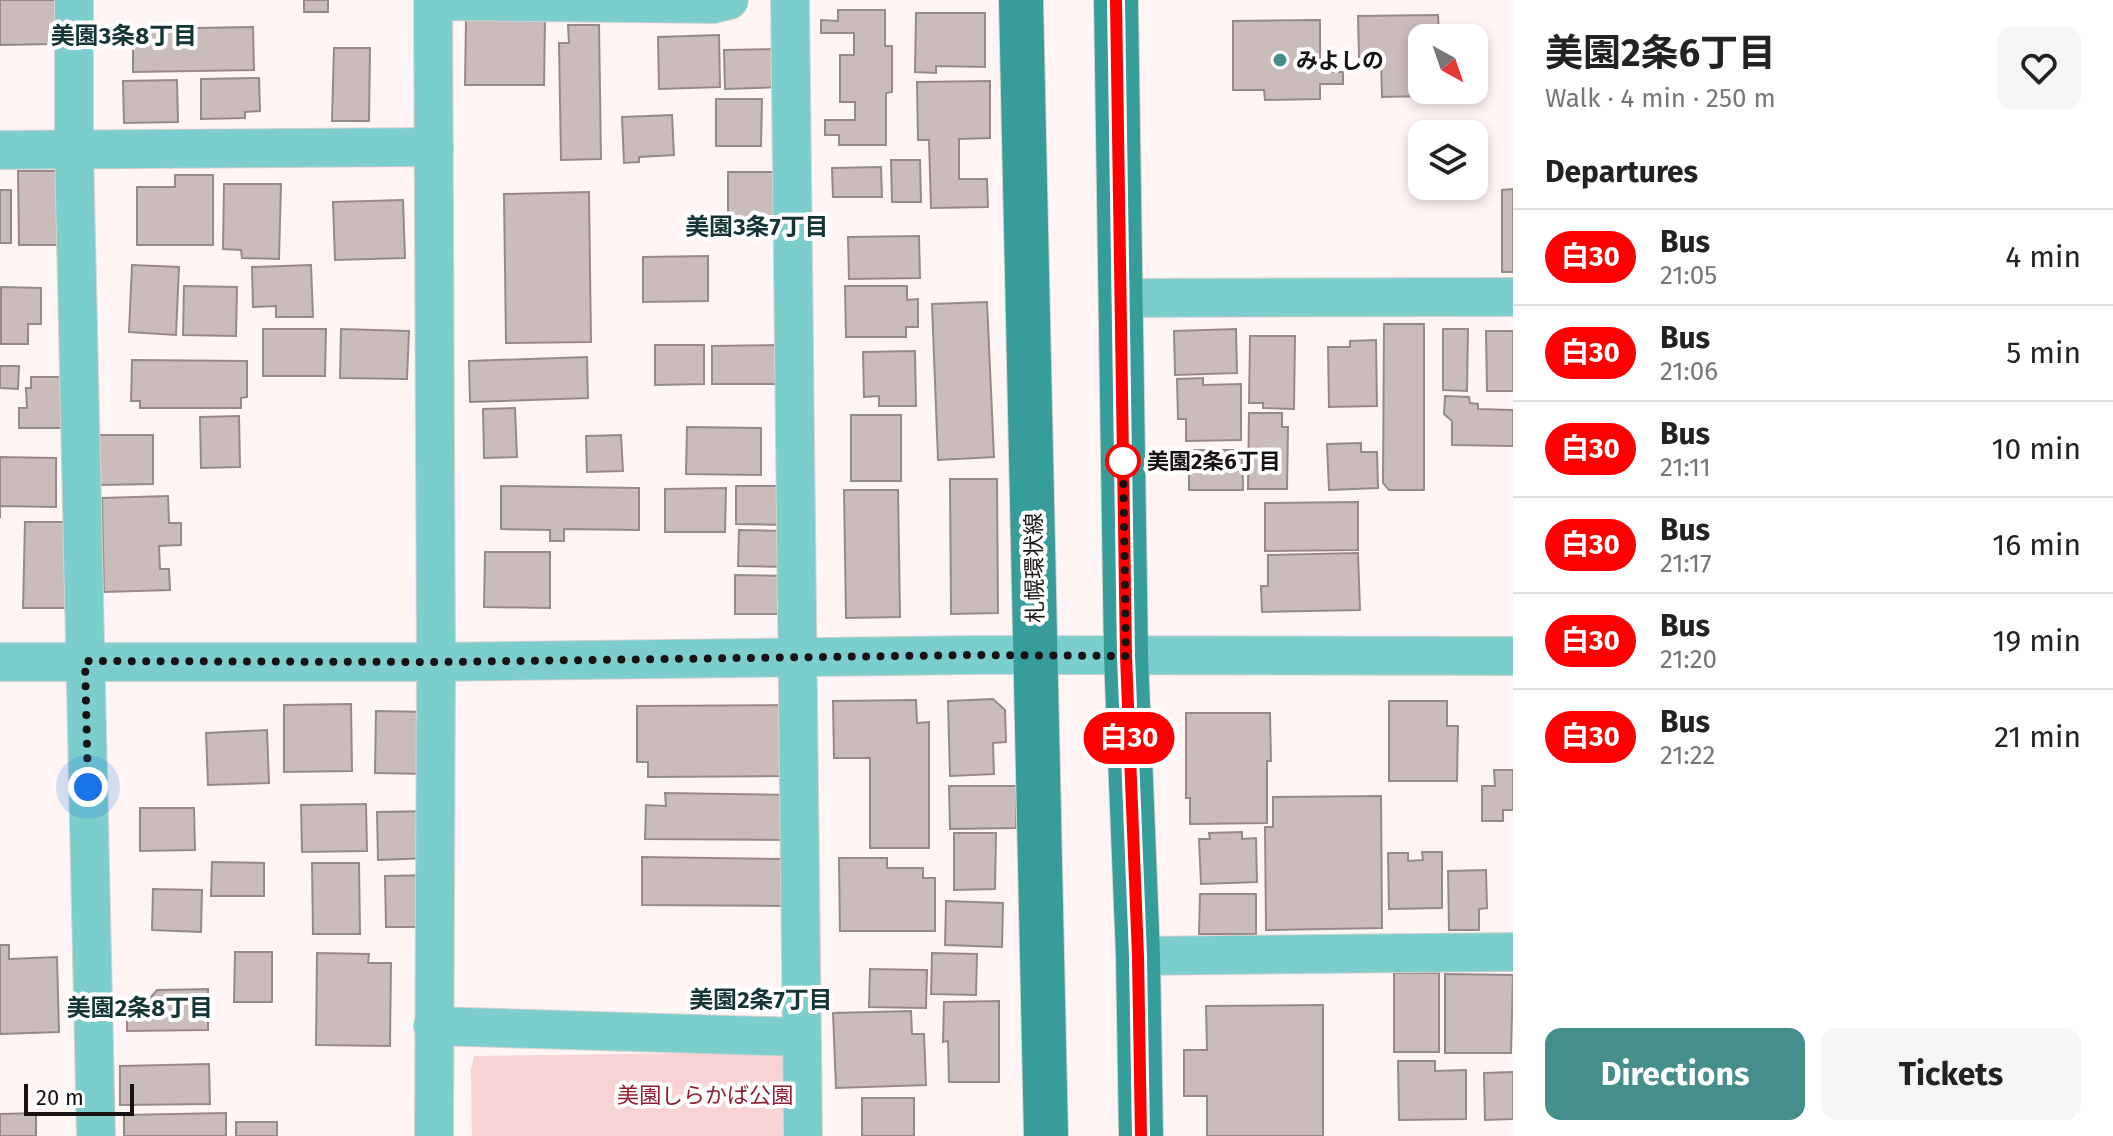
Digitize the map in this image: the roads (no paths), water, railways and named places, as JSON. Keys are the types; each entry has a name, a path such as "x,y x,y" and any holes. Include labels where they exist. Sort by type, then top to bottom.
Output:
{"main road":[{"name":"札幌環状線","path":"1021,0 1046,1136"},
{"path":"1116,0 1126,656 1138,956 1141,1136"}],"street":[{"path":"74,0 74,148 96,1136"},
{"path":"434,1136 436,662 433,0 713,4 729,0"},
{"path":"790,0 803,1136"},
{"path":"0,150 434,147"},
{"path":"1121,298 1513,297"},
{"path":"0,662 436,662 1036,655 1513,656"},
{"path":"1138,956 1513,952"},
{"path":"433,1026 800,1037"}],"place":[{"name":"みよしの","path":"1280,60"},
{"name":"美園2条6丁目","path":"1123,461"}],"district":[{"name":"美園3条8丁目","path":"124,36"},
{"name":"美園3条7丁目","path":"757,227"},
{"name":"美園2条7丁目","path":"761,1000"},
{"name":"美園2条8丁目","path":"140,1008"}],"park label":[{"name":"美園しらかば公園","path":"705,1095"}]}
